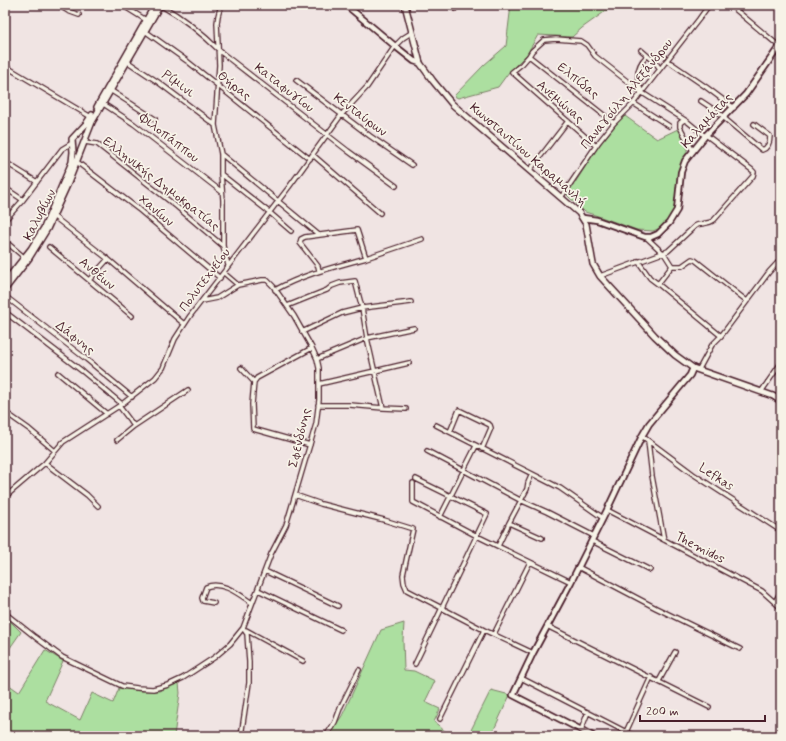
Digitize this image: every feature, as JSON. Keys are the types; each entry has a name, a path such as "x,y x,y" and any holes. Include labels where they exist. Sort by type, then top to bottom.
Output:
{"main road":[{"name":"Καλυβίων","path":"5,282 25,258 44,228 73,157 72,138 91,117 156,5"},
{"name":"Καλυβίων","path":"5,289 34,251 53,216 77,162 86,133 160,5"},
{"name":"Κωνσταντίνου Καραμανλή","path":"405,5 411,33 420,63 433,81 452,104 562,196 579,213 588,230 593,264 600,276 655,336 675,355 696,368 773,396 781,401"},
{"path":"72,144 77,148 84,142 81,135 75,135"}],"street":[{"path":"58,5 79,15"},
{"path":"122,5 146,20"},
{"name":"Καταφυγίου","path":"160,5 188,24 327,135 396,186"},
{"path":"221,5 217,23 219,49 215,125 221,154 220,174 222,192 223,246 228,265"},
{"path":"346,5 414,61 420,63"},
{"path":"449,5 455,9"},
{"name":"Παναγούλη Αλεξάνδρου","path":"562,196 596,146 660,69 709,5"},
{"path":"730,5 780,47"},
{"name":"Θήρας","path":"145,31 187,61 311,157 380,213"},
{"name":"Πολυτεχνείου","path":"5,497 45,463 63,442 132,397 155,378 162,368 175,338 184,324 224,273 228,265 342,114 371,81 396,46 403,38 411,33"},
{"path":"529,56 539,43 544,40 556,39 581,41 587,45 595,56 641,92 695,127 754,172 710,223 700,223 695,226 668,251 600,276"},
{"name":"Καλαμάτας","path":"645,236 658,234 663,230 677,210 680,195 681,172 685,161 706,136 746,94 780,47"},
{"path":"641,50 656,63 660,69"},
{"name":"Ανεμώνας","path":"529,56 512,72 596,146"},
{"name":"Ελπίδας","path":"529,56 614,123"},
{"path":"641,92 637,76 638,69 647,56"},
{"path":"666,61 706,87 734,108"},
{"name":"Ρίμινι","path":"128,62 164,86 215,125"},
{"path":"5,66 91,117"},
{"name":"Κενταύρων","path":"296,80 370,136 412,165"},
{"path":"110,90 155,119"},
{"path":"701,101 762,150 765,149 768,145 770,136 754,124"},
{"path":"633,102 669,126"},
{"name":"Φιλοπάππου","path":"102,103 134,124 222,192"},
{"path":"684,120 680,123 680,126 693,151"},
{"path":"530,170 568,121"},
{"name":"Ελληνικής Δημοκρατίας","path":"84,142 97,144 223,246"},
{"path":"5,220 23,200 62,149 72,144"},
{"path":"221,154 319,235"},
{"path":"5,162 37,182"},
{"name":"Χανίων","path":"77,162 138,209 220,278"},
{"path":"220,174 291,231"},
{"path":"5,188 23,200"},
{"path":"53,216 108,259 184,324"},
{"path":"583,218 597,220 645,236 663,253 672,266"},
{"path":"319,271 318,266 300,243 301,239 305,237 357,230 366,258"},
{"path":"275,290 294,280 319,271 366,258 422,239"},
{"path":"5,240 25,258"},
{"name":"Ανθέων","path":"49,247 132,316"},
{"path":"89,280 108,259"},
{"path":"672,266 682,266 692,259 695,260 747,301"},
{"path":"593,736 513,695 649,424 696,368 768,272 781,259"},
{"path":"638,261 650,278 721,336"},
{"path":"658,284 672,266"},
{"path":"202,301 218,298 238,286 224,273"},
{"name":"Σφενδόνης","path":"238,286 250,282 267,280 287,306 312,348 317,359 319,384 316,424 286,525 271,554 243,628"},
{"path":"287,306 327,290 332,286 355,281 362,308 366,338 383,408"},
{"name":"Δάφνης","path":"5,296 92,363 132,397"},
{"path":"302,332 342,312 411,302"},
{"path":"5,312 76,367 120,405 134,426"},
{"path":"317,359 366,338 414,328"},
{"path":"310,445 253,429 252,404 254,382 256,378 312,348"},
{"path":"319,384 409,363"},
{"path":"761,392 781,363"},
{"path":"241,368 254,382"},
{"path":"58,373 107,414"},
{"path":"117,440 134,426 188,390"},
{"path":"318,406 350,405 406,409"},
{"path":"450,432 459,410 490,425 491,428 482,449"},
{"path":"5,412 29,429 55,451"},
{"path":"436,425 560,488 603,518"},
{"name":"Lefkas","path":"642,436 648,442 693,474 781,531"},
{"path":"648,442 652,476 664,540"},
{"path":"440,517 476,446"},
{"path":"427,450 520,500 547,512 650,570"},
{"path":"45,463 87,495 98,506"},
{"path":"498,546 532,474"},
{"path":"415,664 487,514 416,479"},
{"path":"413,483 413,502 477,536 571,582"},
{"path":"295,495 321,504 413,529 404,565 404,583 407,590 442,609 533,653"},
{"name":"Themidos","path":"607,510 762,591 781,608"},
{"path":"509,523 542,538"},
{"path":"494,634 530,562"},
{"path":"578,567 656,608 740,649"},
{"path":"265,571 338,606"},
{"path":"214,603 203,601 202,598 206,587 216,585 238,594 252,602"},
{"path":"258,590 341,630"},
{"path":"775,602 781,591"},
{"path":"5,613 62,657 122,686 152,689 168,686 206,664 225,648 243,628"},
{"path":"547,626 709,707"},
{"path":"243,628 303,661"},
{"path":"241,736 249,683 247,634 243,628"},
{"path":"440,719 484,630"},
{"path":"659,681 675,652"},
{"path":"326,736 335,722 341,706 360,670"},
{"path":"628,734 651,677"},
{"path":"521,678 634,736"},
{"path":"580,730 588,712"}],"green space":[{"path":"511,5 614,5 572,37 538,35 527,54 509,72 498,87 458,98 454,96 484,65 506,46"},
{"path":"625,116 657,139 678,129 687,145 687,152 680,167 675,208 667,221 660,228 653,231 637,230 585,212 567,195 598,147 622,117"},
{"path":"5,616 21,632 5,655"},
{"path":"404,623 404,670 414,671 435,681 425,702 440,709 434,722 450,736 327,736 342,716 381,630"},
{"path":"45,650 63,661 45,701 80,720 92,693 113,703 119,688 140,691 159,691 179,683 180,693 174,736 5,736 5,682 19,692"},
{"path":"491,690 510,695 491,736 468,736"}]}
